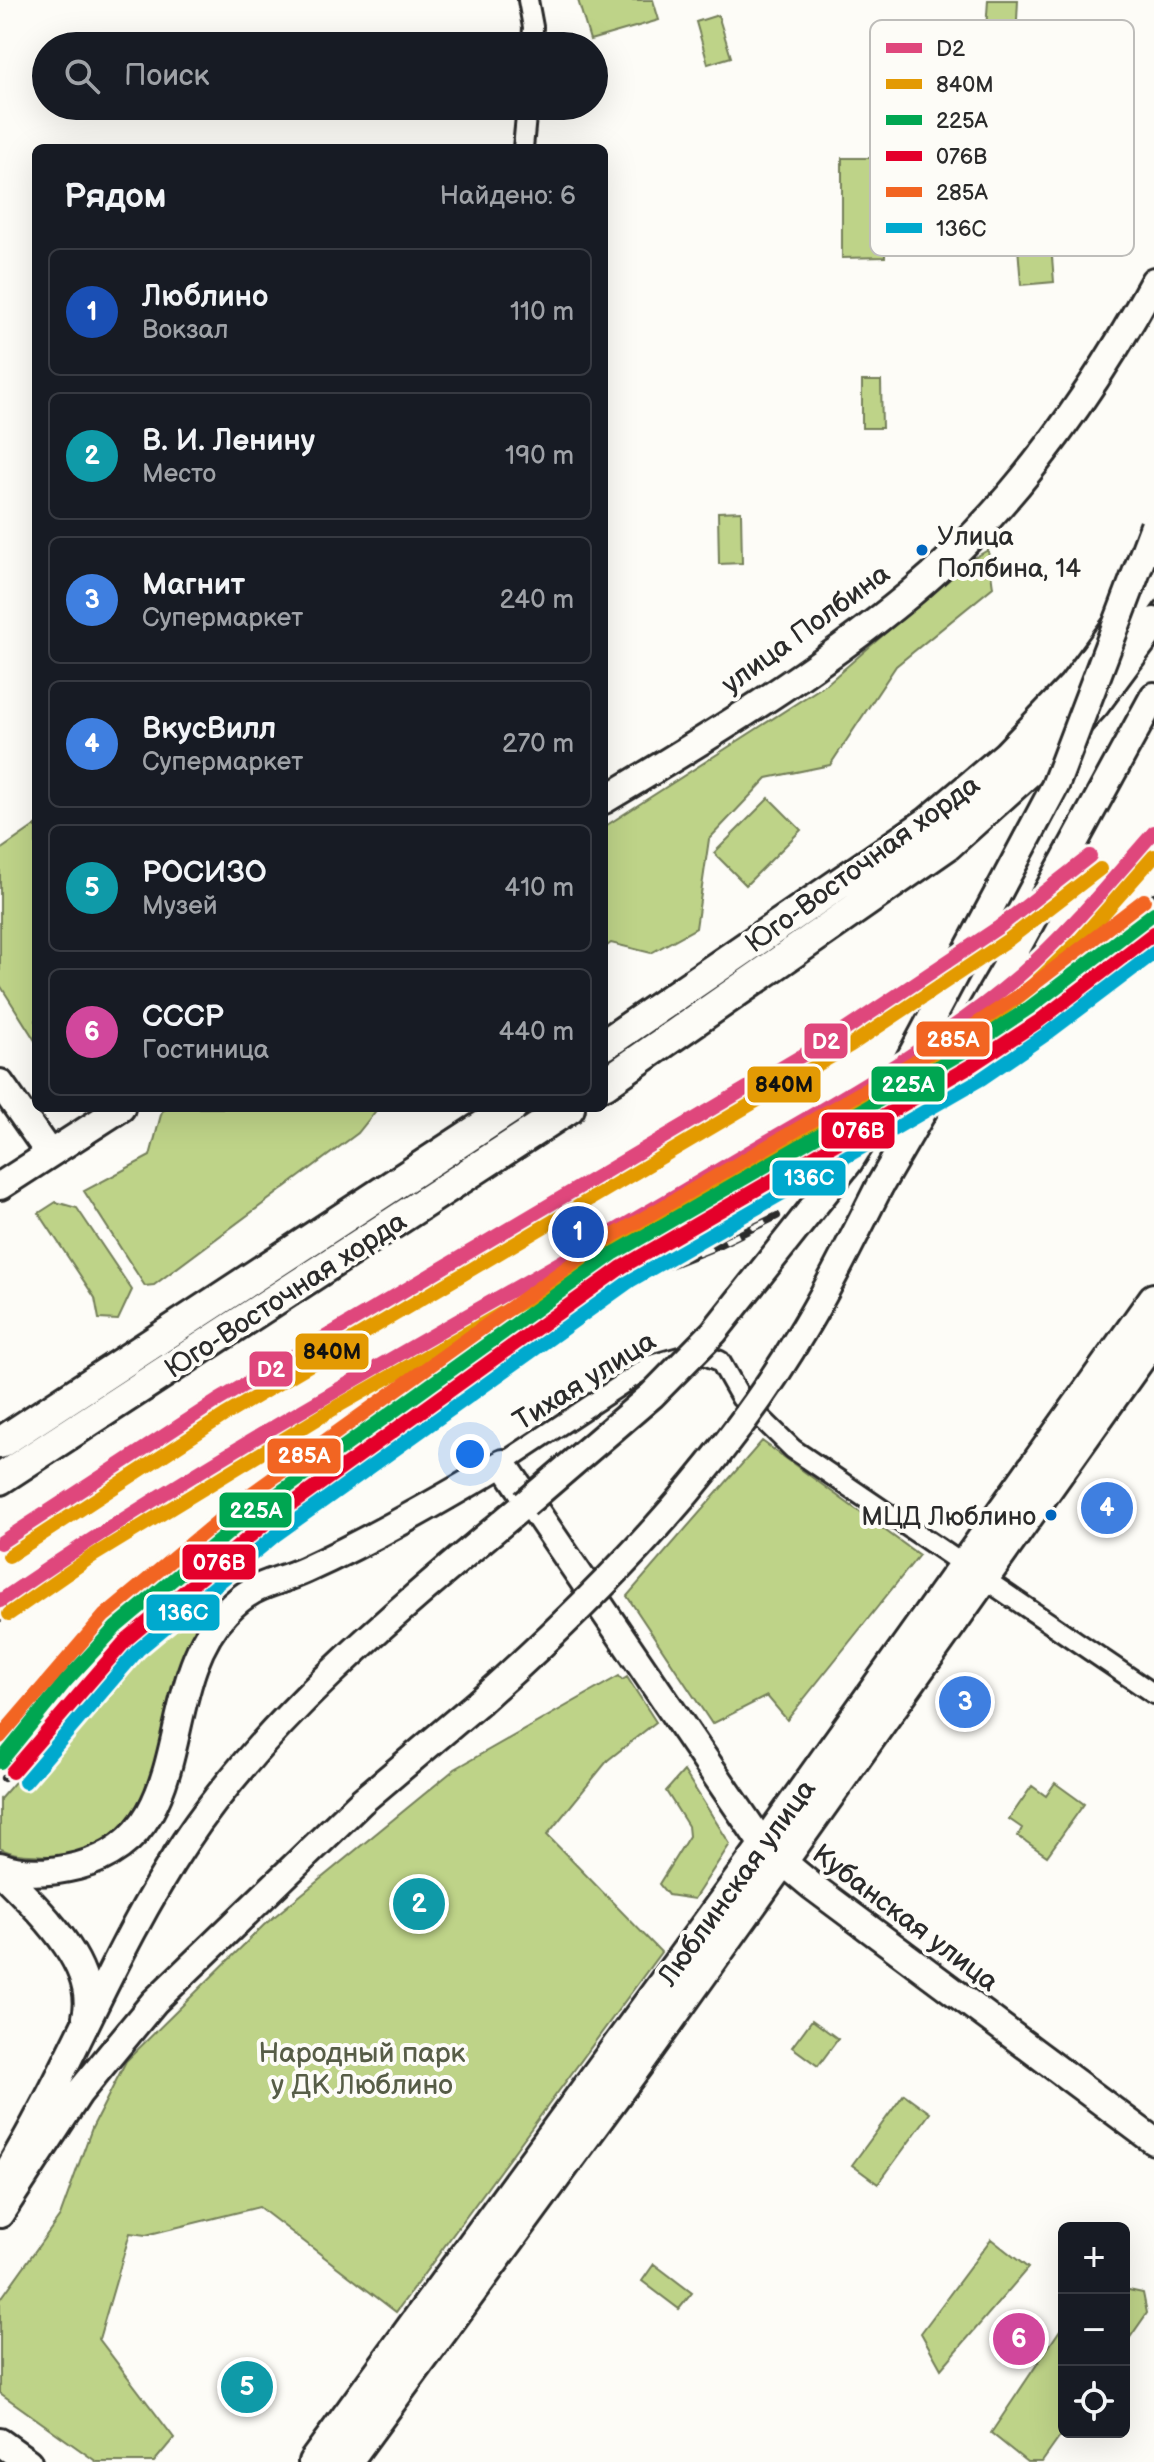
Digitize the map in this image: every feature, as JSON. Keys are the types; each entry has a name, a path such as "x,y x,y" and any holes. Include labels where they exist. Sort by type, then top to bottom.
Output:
{"main road":[{"name":"улица Полбина","path":"608,797 757,703 911,593 1005,499 1044,451 1120,342 1154,281"},
{"path":"0,2184 49,2102 147,1905 186,1841 245,1761 398,1613 652,1395 731,1311 849,1162 890,1096 1055,786 1154,526"},
{"name":"Юго-Восточная хорда","path":"608,1042 952,803 1007,756 1074,686 1154,577"},
{"name":"Юго-Восточная хорда","path":"608,1081 968,827 1009,792 1085,714 1154,623"},
{"path":"0,2214 79,2093 154,2002 362,1801 479,1702 585,1605 644,1543 747,1414 805,1328 879,1187 1008,964 1154,696"},
{"path":"0,1083 49,1153"},
{"path":"0,1186 115,1112"},
{"name":"Юго-Восточная хорда","path":"0,1443 505,1112"},
{"name":"Юго-Восточная хорда","path":"0,1479 563,1112"},
{"name":"Люблинская улица","path":"346,2462 974,1571 1154,1299"},
{"name":"Люблинская улица","path":"974,1571 1154,1338"},
{"path":"0,1868 12,1871 67,1869 96,1861 123,1845 148,1817 165,1784 187,1677 201,1646 225,1612 265,1582 304,1571 437,1502 503,1463"},
{"name":"Кубанская улица","path":"503,1463 772,1855 1154,2141"},
{"path":"437,1502 477,1486 501,1482 529,1504"},
{"name":"Люблинская улица","path":"314,2462 772,1855"},
{"path":"0,1868 49,1922 84,1978 89,2005 82,2032"},
{"path":"49,1922 48,1891 53,1880 67,1869"},
{"path":"0,2442 28,2462"}],"street":[{"path":"528,0 533,32"},
{"path":"523,144 526,120"},
{"name":"Тихая улица","path":"503,1463 651,1365 697,1352 720,1361 741,1398 793,1449 1154,1694"}],"green space":[{"path":"578,0 653,0 659,20 608,35 608,32 588,32"},
{"path":"988,0 1018,0 1017,20 987,20"},
{"path":"718,15 731,57 708,64 696,22"},
{"path":"842,158 870,158 870,256 885,257 842,258"},
{"path":"1019,256 1052,256 1054,282 1021,285"},
{"path":"862,381 881,381 882,428 862,428"},
{"path":"741,511 742,563 719,564 718,512"},
{"path":"988,550 993,587 896,666 830,765 767,778 709,839 696,928 651,953 611,943 608,945 608,824 828,683 967,562"},
{"path":"769,798 801,830 746,885 714,853"},
{"path":"32,828 32,1036 0,985 0,850"},
{"path":"162,1112 375,1112 358,1133 154,1285 145,1286 84,1191 150,1156"},
{"path":"56,1202 77,1208 132,1290 118,1320 99,1319 95,1298 39,1213"},
{"path":"762,1441 919,1555 787,1720 767,1696 712,1724 627,1596"},
{"path":"179,1620 196,1628 176,1683 160,1758 139,1806 102,1843 71,1855 26,1855 0,1848 0,1799 58,1733"},
{"name":"Народный парк у ДК Люблино","path":"619,1676 622,1680 627,1677 656,1722 608,1760 547,1835 661,1952 396,2312 259,2207 146,2235 130,2233 99,2339 174,2438 154,2462 97,2462 0,2393 0,2300 60,2216 92,2128 126,2061 264,1925 455,1769"},
{"path":"684,1771 730,1844 694,1899 668,1895 659,1884 689,1836 688,1826 666,1791"},
{"path":"1055,1783 1084,1804 1047,1856 1018,1836 1022,1828 1009,1819 1032,1786 1046,1796"},
{"path":"812,2020 838,2039 818,2066 792,2047"},
{"path":"904,2094 930,2113 878,2184 852,2165"},
{"path":"991,2239 1028,2268 941,2369 921,2333"},
{"path":"654,2264 692,2293 679,2309 642,2281"},
{"path":"1130,2290 1143,2293 1147,2313 1130,2337"},
{"path":"1058,2333 1059,2438 1042,2462 1027,2462 991,2433"}],"railway":[{"path":"1009,1008 1154,896"},
{"path":"0,1618 178,1500 959,1042"},
{"path":"0,1762 123,1634 262,1516 519,1337 633,1273 699,1228 789,1157 835,1127"},
{"path":"642,1276 710,1249 777,1216"},
{"path":"4,1778 45,1726"}],"transit line":[{"name":"D2","path":"0,1601 176,1486 836,1101 950,1029 1038,959 1154,832"},
{"name":"D2","path":"0,1543 217,1401 842,1032 999,927 1090,856"},
{"name":"840М","path":"9,1614 91,1557 340,1405 656,1226 955,1047 1031,987 1079,941 1154,856"},
{"name":"840М","path":"9,1556 225,1415 851,1045 1008,940 1100,869"},
{"name":"285А","path":"0,1737 104,1616 248,1496 604,1241 955,1038 1020,995 1144,900"},
{"name":"225А","path":"0,1762 65,1682 116,1627 257,1509 613,1254 963,1052 1029,1008 1154,913"},
{"name":"076В","path":"12,1772 127,1639 267,1522 622,1267 972,1065 1039,1021 1154,933"},
{"name":"136С","path":"25,1782 138,1650 277,1534 630,1281 981,1079 1154,953"}],"place":[{"name":"Улица Полбина, 14","path":"922,550"},
{"name":"Люблино","path":"578,1232"},
{"name":"ВкусВилл","path":"1107,1508"},
{"name":"МЦД Люблино","path":"1051,1515"},
{"name":"Магнит","path":"965,1702"},
{"name":"В. И. Ленину","path":"419,1904"},
{"name":"СССР","path":"1019,2339"},
{"name":"РОСИЗО","path":"247,2387"}]}
